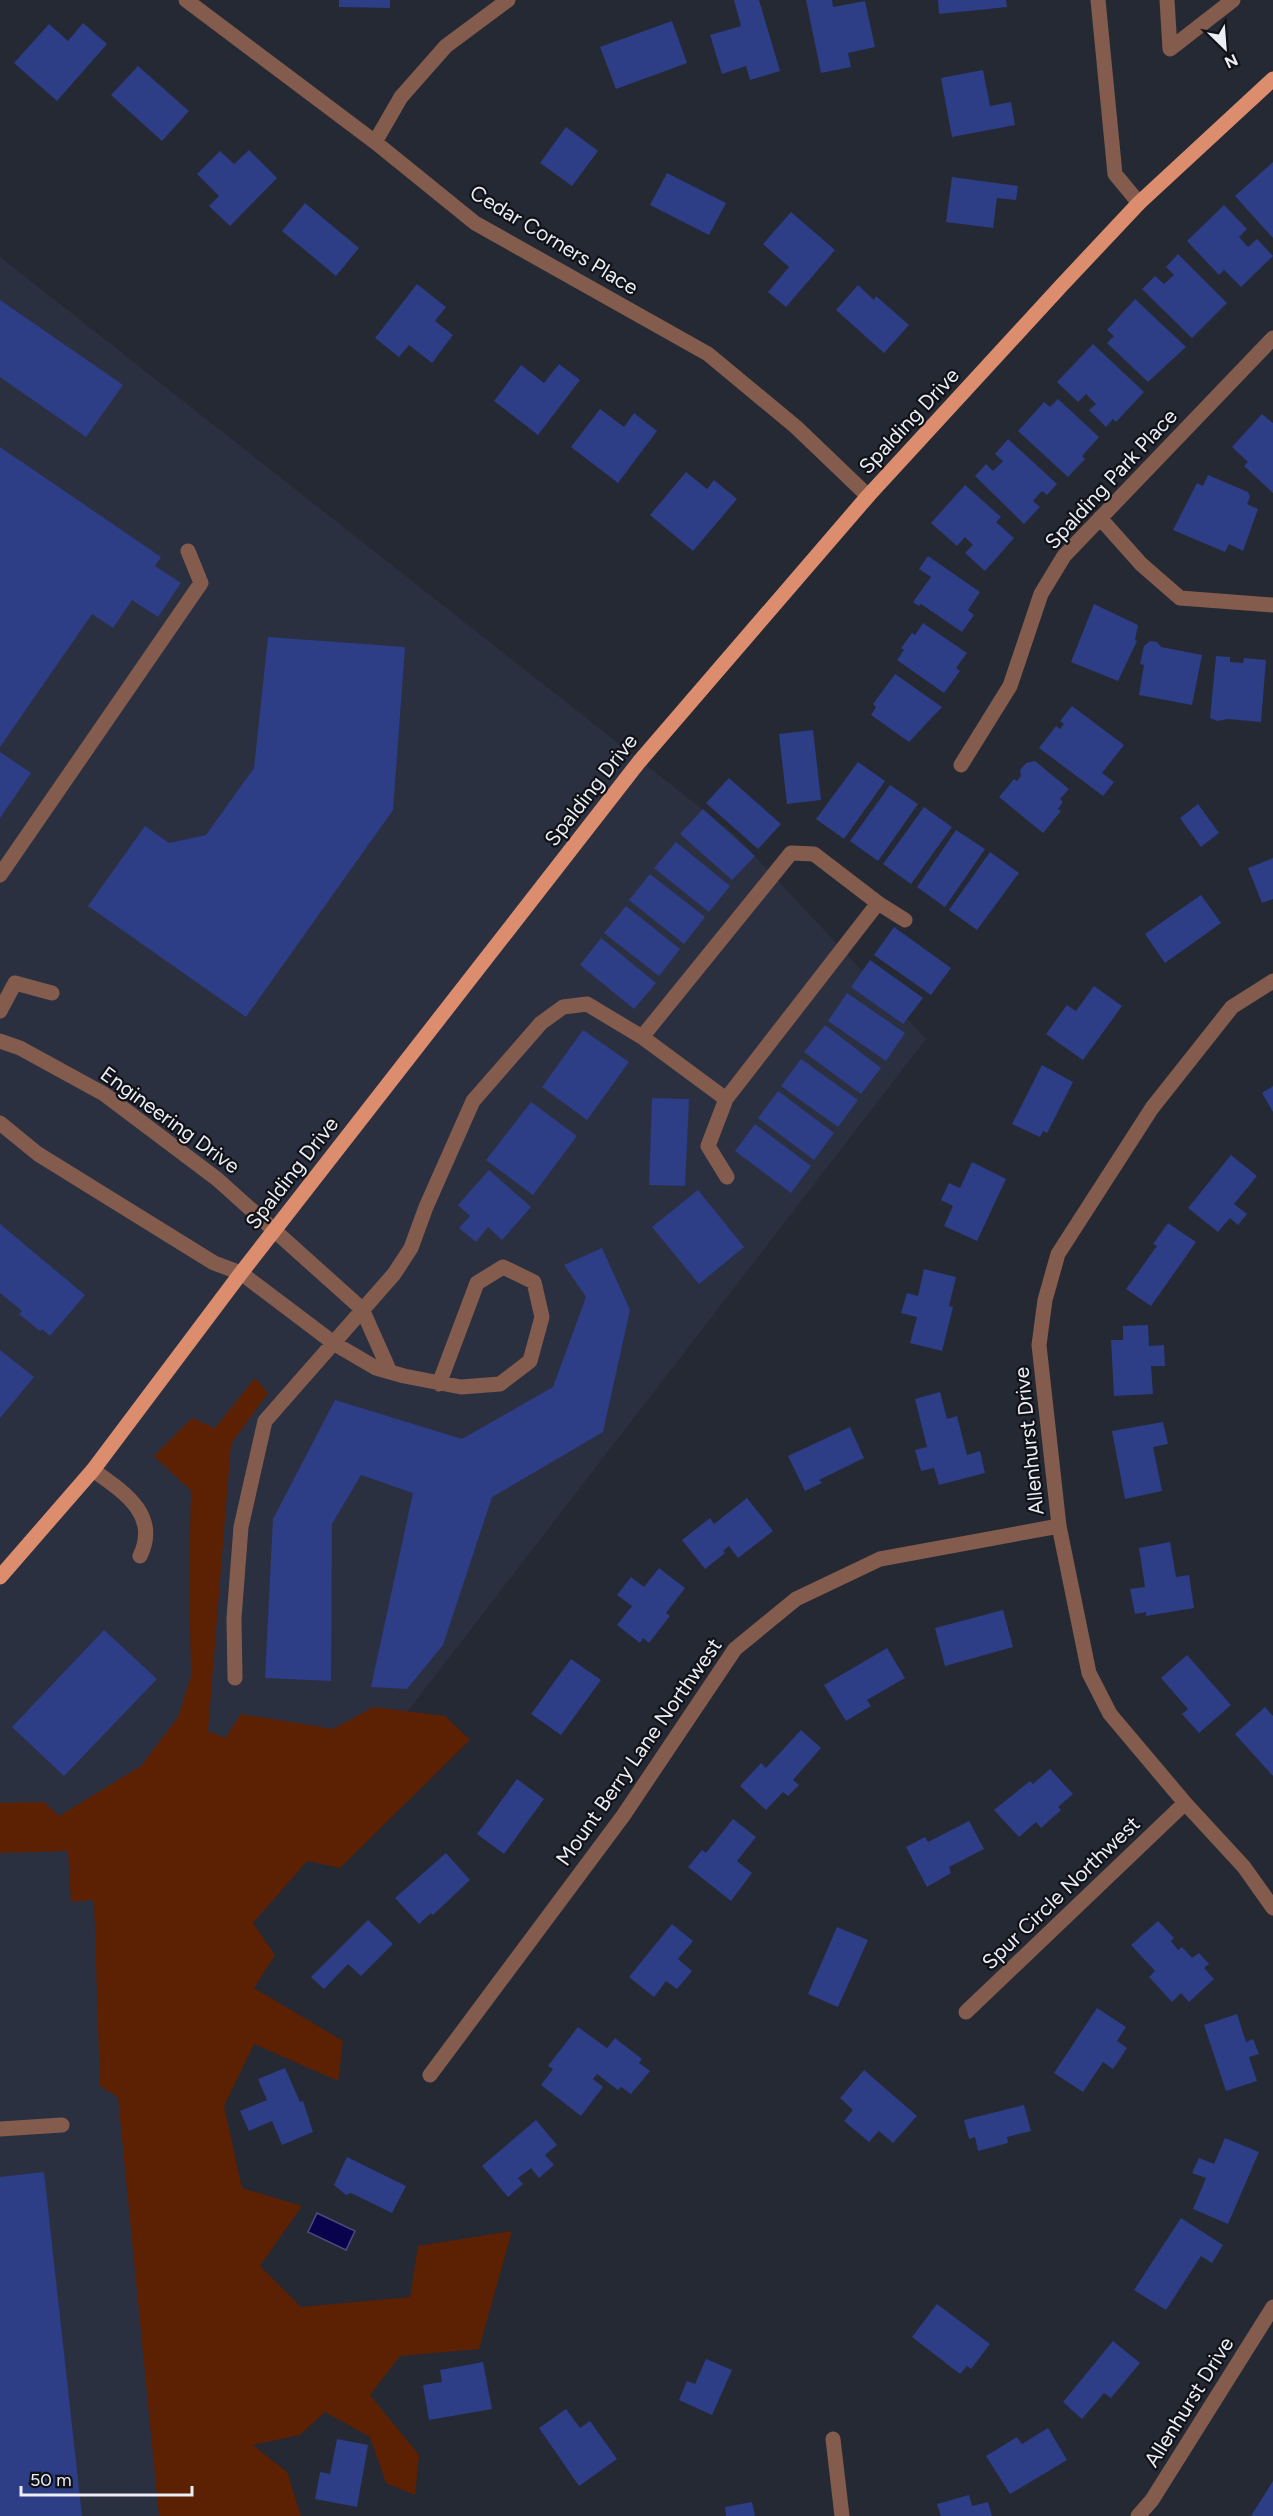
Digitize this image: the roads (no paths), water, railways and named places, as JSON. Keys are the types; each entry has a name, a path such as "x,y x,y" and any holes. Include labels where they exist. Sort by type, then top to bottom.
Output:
{"main road":[{"name":"Spalding Drive","path":"0,1577 93,1470 274,1230 639,762 868,496 1139,203 1273,79"}],"street":[{"name":"Cedar Corners Place","path":"186,0 375,142 475,223 708,354 796,427 868,496"},
{"path":"375,142 401,97 446,46 508,0"},
{"path":"1098,0 1115,174 1139,203"},
{"path":"1167,0 1170,49 1233,0"},
{"name":"Spalding Park Place","path":"961,765 1010,686 1041,594 1064,556 1273,338"},
{"path":"1100,518 1141,564 1180,598 1273,605"},
{"path":"0,875 201,583 188,551"},
{"path":"642,1037 791,853 814,854 878,903 905,920"},
{"path":"726,1177 708,1146 726,1099 878,903"},
{"name":"Allenhurst Drive","path":"1273,981 1232,1007 1152,1108 1058,1254 1045,1300 1039,1345 1059,1526 1089,1673 1110,1714 1185,1803 1244,1867 1273,1908"},
{"path":"0,1011 15,982 52,993"},
{"path":"235,1678 234,1618 240,1527 265,1420 335,1344 362,1309 394,1274 411,1248 426,1207 473,1101 541,1023 563,1006 587,1004 642,1037 726,1099"},
{"name":"Engineering Drive","path":"0,1041 20,1048 104,1094 218,1179 362,1309"},
{"path":"0,1123 38,1154 214,1263 241,1273 335,1344 376,1368 439,1384 461,1387 500,1384 530,1361 542,1317 534,1282 503,1267 477,1283 439,1384"},
{"path":"362,1309 390,1372"},
{"path":"93,1470 132,1502 145,1521 147,1542 140,1556"},
{"name":"Mount Berry Lane Northwest","path":"430,2075 623,1816 735,1650 796,1599 880,1559 1059,1526"},
{"name":"Spur Circle Northwest","path":"966,2012 1185,1803"},
{"path":"0,2129 62,2125"},
{"name":"Allenhurst Drive","path":"1138,2516 1152,2500 1273,2307"},
{"path":"833,2439 842,2516"}]}
